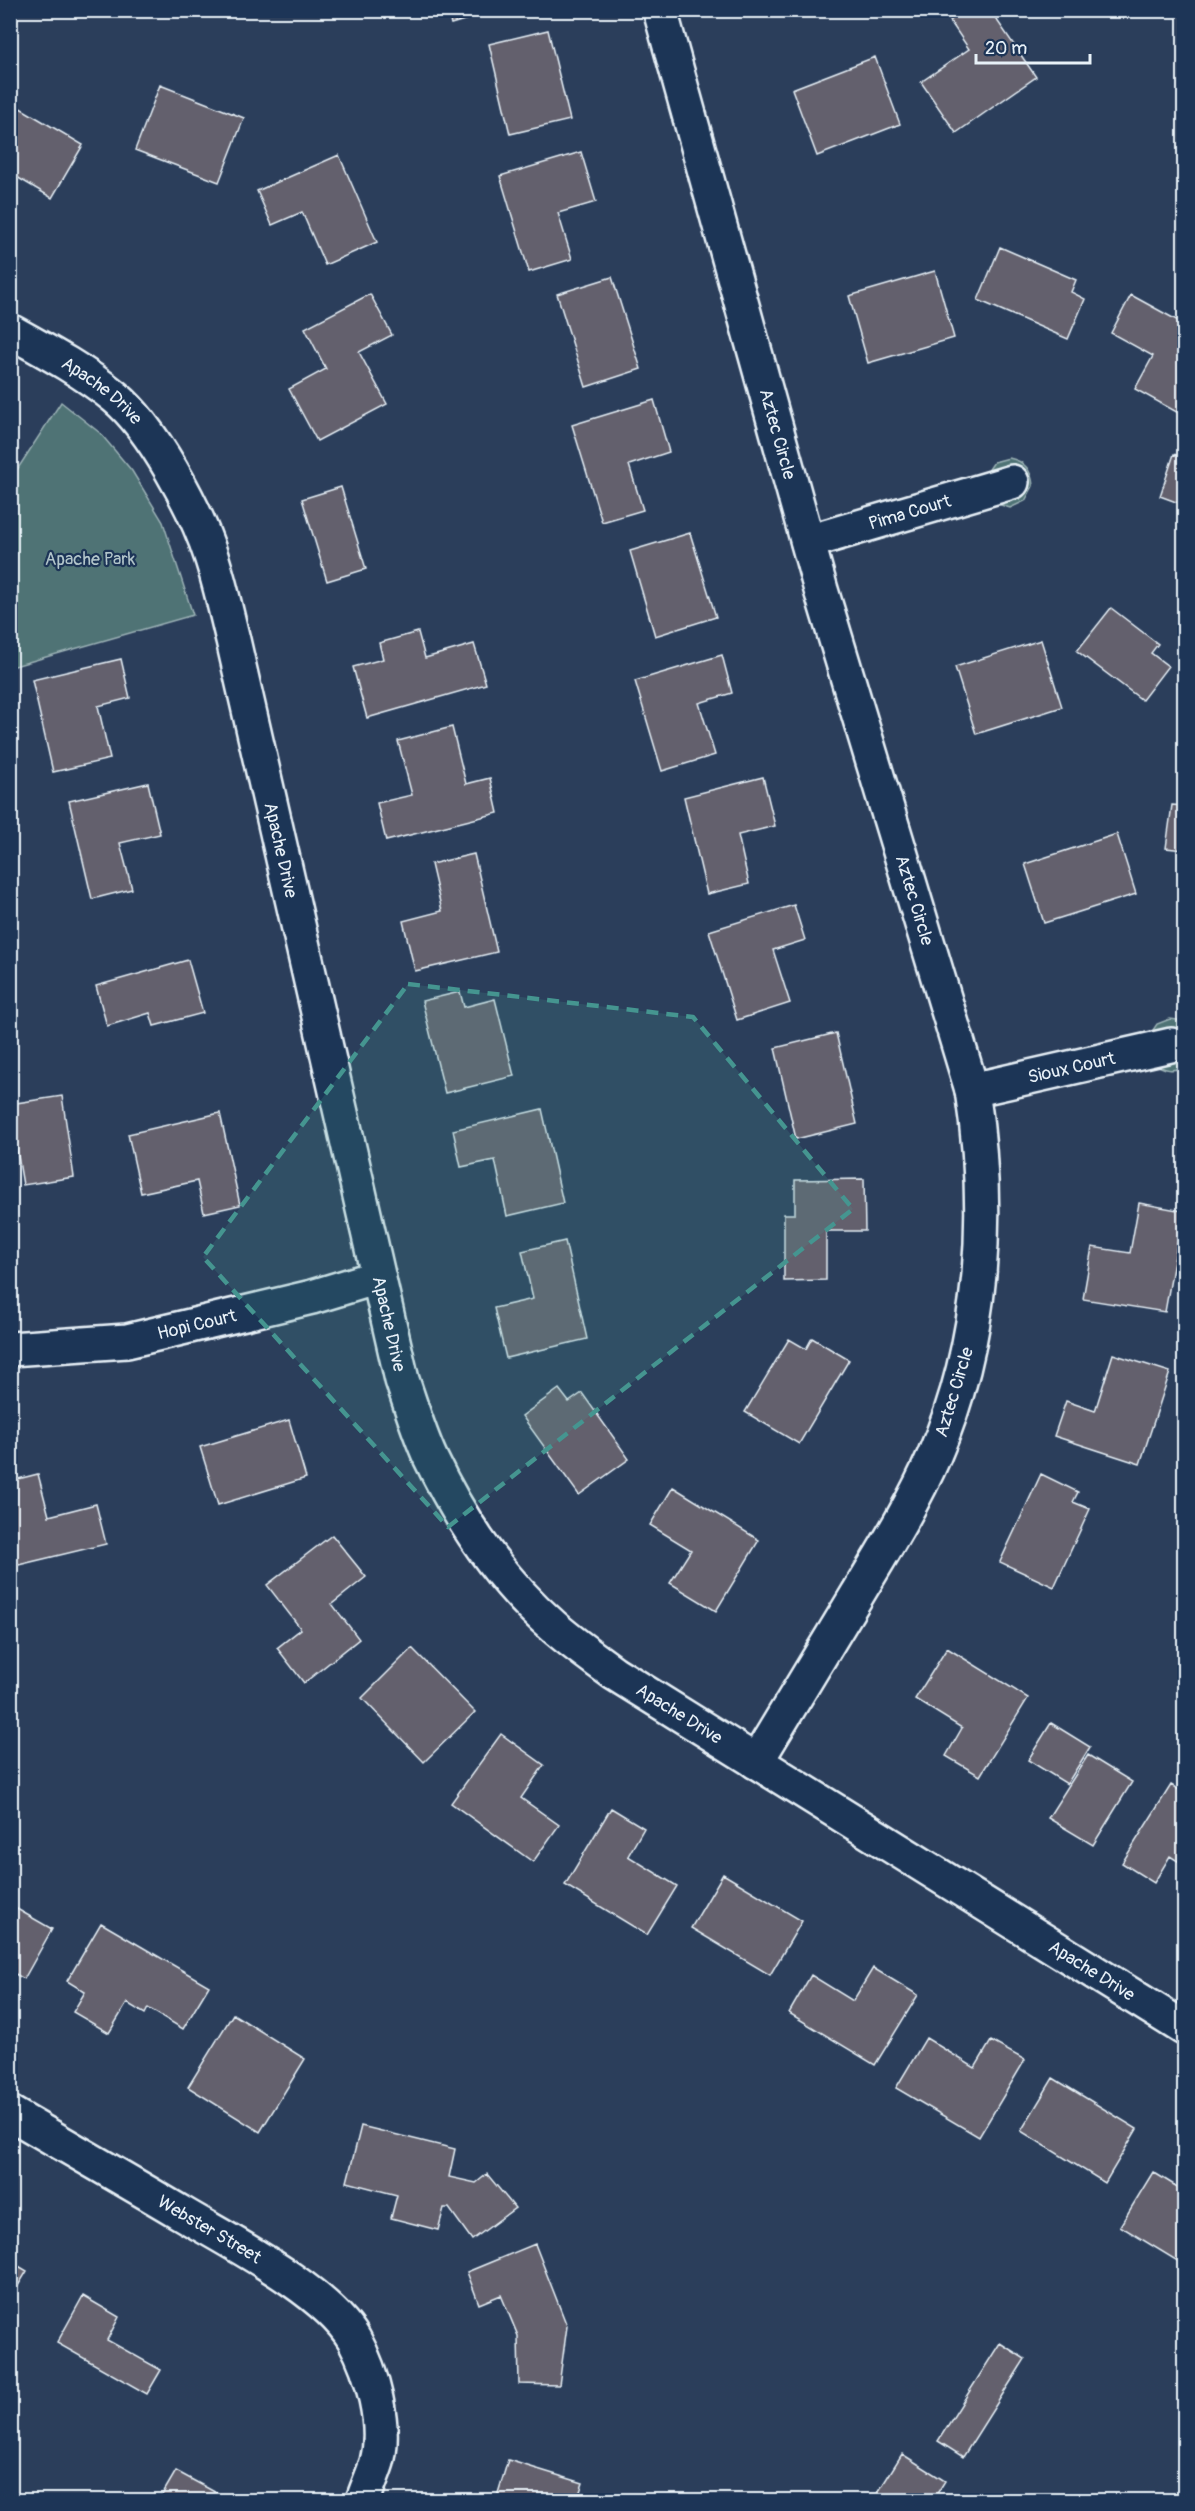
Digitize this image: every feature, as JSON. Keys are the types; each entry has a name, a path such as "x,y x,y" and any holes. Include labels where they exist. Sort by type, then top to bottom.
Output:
{"street":[{"name":"Aztec Circle","path":"660,10 808,542 972,1090 982,1183 981,1265 971,1335 958,1390 934,1455 896,1530 756,1762"},
{"name":"Apache Drive","path":"10,331 64,361 116,398 152,438 199,523 211,556 233,640 402,1380 429,1455 455,1504 494,1562 553,1626 614,1673 1185,2028"},
{"name":"Pima Court","path":"808,542 1012,482"},
{"name":"Sioux Court","path":"972,1090 1171,1045"},
{"name":"Hopi Court","path":"10,1350 127,1341 312,1297 378,1277"},
{"name":"Webster Street","path":"10,2113 240,2247 312,2295 334,2313 354,2339 373,2382 379,2423 378,2460 363,2500"}],"highlighted area":[{"path":"408,984 693,1017 853,1209 448,1527 203,1257"}],"green space":[{"name":"Apache Park","path":"61,402 100,433 132,471 163,522 193,615 11,667 11,479"},
{"path":"1009,458 1027,467 1033,486 1025,501 1010,508 994,503 985,475 994,462"},
{"path":"1170,1019 1184,1021 1184,1067 1173,1070 1155,1064 1149,1036 1157,1024"}],"building":[{"path":"447,10 498,10 451,24"},
{"path":"964,10 990,10 1036,77 956,133 921,82 969,49 950,21"},
{"path":"548,30 570,120 510,134 489,44"},
{"path":"875,57 900,124 817,156 792,89"},
{"path":"160,85 244,118 219,182 135,150"},
{"path":"10,102 83,145 52,198 10,173"},
{"path":"581,152 596,202 558,213 572,259 529,272 500,176"},
{"path":"339,155 377,242 325,265 302,212 272,225 257,191"},
{"path":"1000,247 1076,280 1071,292 1085,299 1068,339 978,300"},
{"path":"935,271 954,338 868,363 849,296"},
{"path":"612,277 641,369 586,387 557,294"},
{"path":"370,294 392,335 359,352 387,404 317,441 289,389 326,369 305,328"},
{"path":"1131,295 1184,324 1184,410 1182,415 1135,389 1153,356 1111,333"},
{"path":"654,400 669,452 629,465 643,510 602,522 572,425"},
{"path":"1174,454 1184,458 1184,505 1160,496"},
{"path":"341,487 366,569 327,581 302,499"},
{"path":"690,533 716,617 655,636 630,551"},
{"path":"1111,608 1158,644 1151,653 1168,666 1142,700 1077,651"},
{"path":"418,632 425,658 474,644 486,684 367,718 353,667 383,659 379,643"},
{"path":"1041,640 1062,707 976,734 955,667"},
{"path":"722,655 732,693 699,703 715,755 662,771 635,681"},
{"path":"121,659 130,698 98,706 110,759 53,772 32,680"},
{"path":"452,727 466,784 490,778 498,813 386,841 377,803 412,795 398,741"},
{"path":"763,777 775,826 738,835 749,884 707,894 684,797"},
{"path":"148,783 160,834 120,843 132,889 92,899 69,801"},
{"path":"1172,805 1184,806 1184,850 1166,848"},
{"path":"1117,834 1136,894 1044,923 1025,864"},
{"path":"474,854 497,952 415,971 403,921 442,911 431,864"},
{"path":"794,905 805,940 773,950 790,1003 737,1020 709,931"},
{"path":"188,960 203,1013 154,1026 150,1013 107,1026 96,986"},
{"path":"460,992 464,1007 495,999 514,1076 445,1093 422,1001"},
{"path":"836,1033 857,1124 796,1139 775,1048"},
{"path":"62,1096 74,1177 23,1185 16,1144 10,1145 10,1104"},
{"path":"542,1109 563,1203 507,1216 495,1160 461,1167 453,1130"},
{"path":"220,1113 240,1205 204,1213 197,1181 141,1193 128,1134"},
{"path":"864,1179 865,1231 826,1231 826,1280 784,1281 784,1214 795,1214 795,1180"},
{"path":"1139,1203 1183,1211 1165,1312 1083,1299 1092,1247 1130,1253"},
{"path":"565,1241 587,1339 506,1358 494,1308 533,1299 522,1251"},
{"path":"812,1338 849,1360 799,1444 745,1412 789,1339 806,1349"},
{"path":"1113,1354 1170,1372 1140,1464 1054,1436 1066,1401 1095,1411"},
{"path":"559,1389 569,1402 582,1393 629,1459 579,1495 522,1416"},
{"path":"289,1420 306,1478 218,1505 200,1447"},
{"path":"38,1474 49,1516 96,1504 106,1544 10,1567 10,1481"},
{"path":"1041,1474 1078,1492 1073,1502 1090,1509 1054,1587 1000,1562"},
{"path":"673,1487 759,1540 716,1611 670,1583 691,1550 650,1525"},
{"path":"332,1535 366,1577 332,1604 359,1639 304,1683 277,1648 301,1629 267,1585"},
{"path":"412,1648 475,1712 424,1762 362,1698"},
{"path":"947,1648 1028,1698 980,1776 946,1756 962,1728 915,1699"},
{"path":"1051,1723 1090,1747 1067,1784 1028,1760"},
{"path":"501,1734 544,1765 521,1798 559,1825 533,1862 451,1803"},
{"path":"1088,1755 1132,1782 1093,1845 1048,1818"},
{"path":"1171,1785 1184,1793 1184,1865 1170,1856 1154,1883 1122,1863"},
{"path":"611,1808 644,1828 628,1856 677,1886 647,1935 565,1885"},
{"path":"723,1874 802,1921 770,1975 691,1928"},
{"path":"10,1905 52,1929 24,1979 10,1971"},
{"path":"101,1923 209,1986 183,2029 148,2008 145,2014 127,2003 109,2033 73,2012 85,1992 67,1981"},
{"path":"873,1968 918,1995 875,2065 789,2013 811,1975 853,2001"},
{"path":"233,2014 305,2059 260,2132 188,2087"},
{"path":"926,2038 975,2068 991,2041 1025,2060 979,2137 896,2088"},
{"path":"1053,2078 1137,2129 1105,2183 1021,2131"},
{"path":"361,2126 455,2149 449,2177 476,2183 487,2174 515,2208 472,2240 449,2208 444,2208 438,2230 391,2218 397,2195 347,2182"},
{"path":"1153,2172 1184,2191 1184,2265 1120,2226"},
{"path":"535,2244 567,2326 559,2385 519,2384 518,2336 501,2295 479,2304 467,2272"},
{"path":"10,2261 27,2271 10,2299"},
{"path":"83,2296 119,2317 107,2340 161,2370 147,2394 57,2343"},
{"path":"1000,2343 1025,2359 963,2457 938,2441"},
{"path":"902,2454 945,2481 933,2500 888,2500 877,2494"},
{"path":"508,2460 583,2483 577,2500 496,2500"},
{"path":"176,2471 224,2497 222,2500 159,2500"}]}
